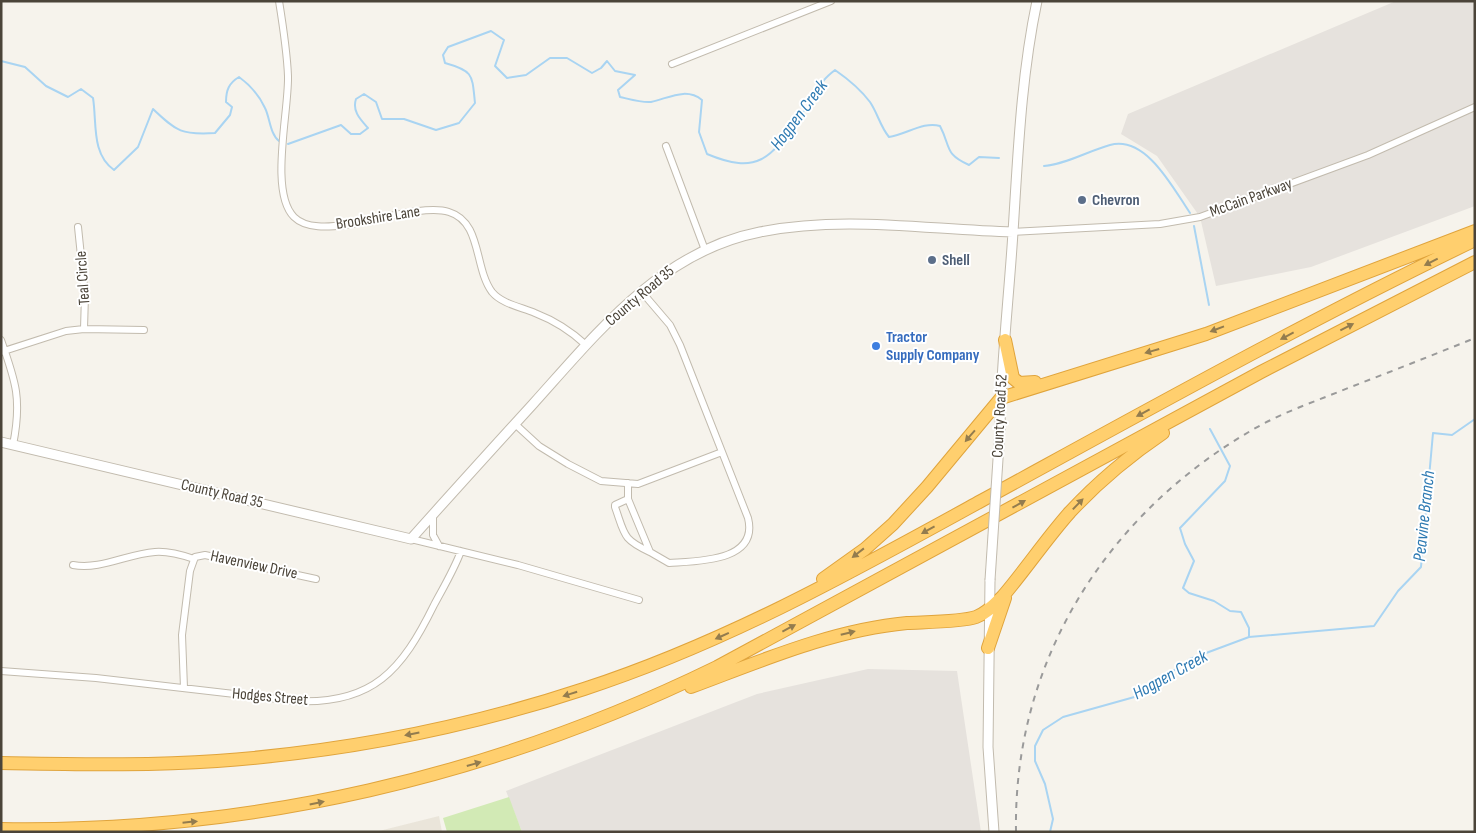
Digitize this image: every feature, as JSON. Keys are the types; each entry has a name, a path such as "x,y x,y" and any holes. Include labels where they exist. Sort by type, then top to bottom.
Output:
{"highway":[{"path":"748,624 817,584 886,530 927,487 1001,398 1206,334 1475,231"},
{"path":"1,763 123,764 205,761 304,752 391,738 493,716 583,690 663,661 748,624 852,571 1253,353 1475,240"},
{"path":"572,731 640,703 717,667 1234,386 1475,262"},
{"path":"1005,340 1013,378 1019,383 1031,384 1093,368"},
{"path":"1,829 63,830 149,826 233,817 306,805 442,774 572,731 821,640 885,625 976,618 990,609 1070,513 1105,478 1156,438 1234,386"},
{"path":"988,648 997,617 1011,586"}],"street":[{"name":"Brookshire Lane","path":"279,1 288,84 281,180 287,206 294,216 312,225 331,226 371,222 430,209 454,214 464,221 472,236 493,293 503,300 552,321 586,345"},
{"path":"672,64 831,1"},
{"name":"County Road 52","path":"994,832 988,748 990,580 1001,398 1024,86 1037,1"},
{"name":"McCain Parkway","path":"1013,232 1160,224 1200,217 1368,155 1475,107"},
{"path":"666,146 705,250"},
{"name":"County Road 35","path":"1,442 411,539 586,345 641,292 665,273 705,250 752,234 819,225 887,224 1013,232"},
{"name":"Teal Circle","path":"78,228 85,286 84,329"},
{"path":"628,499 615,504 626,537 631,543 669,562 709,560 734,552 744,544 749,534 750,525 670,325 641,292"},
{"path":"3,351 56,333 84,329 144,330"},
{"path":"1,340 18,394 19,413 13,445"},
{"path":"515,424 539,446 601,481 638,484 722,452"},
{"path":"628,483 628,499 650,552"},
{"path":"433,515 433,535 439,546"},
{"path":"411,539 639,600"},
{"name":"Hodges Street","path":"1,671 59,674 307,702 335,699 362,691 386,676 411,648 461,551"},
{"name":"Havenview Drive","path":"73,565 106,563 152,552 194,559"},
{"name":"Havenview Drive","path":"184,688 182,635 196,556 205,555 316,578"}],"shaded area":[{"path":"1396,1 1475,1 1475,206 1311,267 1216,286 1200,217 1157,156 1121,134 1128,114"},
{"path":"868,669 957,671 981,832 522,832 506,791 757,694"},
{"path":"439,816 442,832 375,832"}],"green space":[{"path":"509,797 522,832 447,832 443,818"}],"waterway":[{"name":"Hogpen Creek","path":"288,144 341,125 351,134 360,134 368,128 358,115 355,103 356,99 364,94 376,102 382,119 404,119 436,130 459,123 475,103 472,80 470,75 462,69 445,63 443,55 448,47 491,31 504,40 495,66 507,78 526,75 550,58 567,58 592,73 601,68 607,61 615,71 635,75 618,90 620,97 651,102 684,94 696,96 702,100 699,132 707,154 724,160 751,163 771,153 811,103 825,79 835,70 854,85 873,106 883,129 889,137 922,126 940,126 949,149 961,161 969,165 979,157 999,158"},
{"name":"Hogpen Creek","path":"1,61 25,67 46,86 68,97 81,89 93,98 98,147 107,163 114,170 138,147 153,109 168,123 181,130 195,133 215,133 230,115 232,107 226,102 227,94 230,84 239,77 260,99 267,112 270,126 279,141"},
{"name":"Hogpen Creek","path":"1044,166 1061,163 1110,145 1123,144 1135,148 1157,166 1190,213"},
{"name":"Hogpen Creek","path":"1194,226 1209,305"},
{"name":"Peavine Branch","path":"1249,637 1374,626 1398,591 1421,567 1433,433 1452,435 1475,419"},
{"name":"Hogpen Creek","path":"1050,832 1053,819 1045,784 1035,761 1035,746 1043,730 1063,717 1138,696 1190,659 1249,637 1249,628 1241,612 1230,611 1214,601 1189,593 1183,588 1194,561 1185,544 1180,528 1225,481 1230,466 1210,429"}],"railway":[{"path":"1016,832 1020,768 1032,706 1053,648 1081,594 1117,544 1159,499 1207,459 1261,425 1304,405 1475,338"}],"place":[{"name":"Chevron","path":"1082,200"},
{"name":"Shell","path":"932,260"},
{"name":"Tractor Supply Company","path":"876,346"}]}
